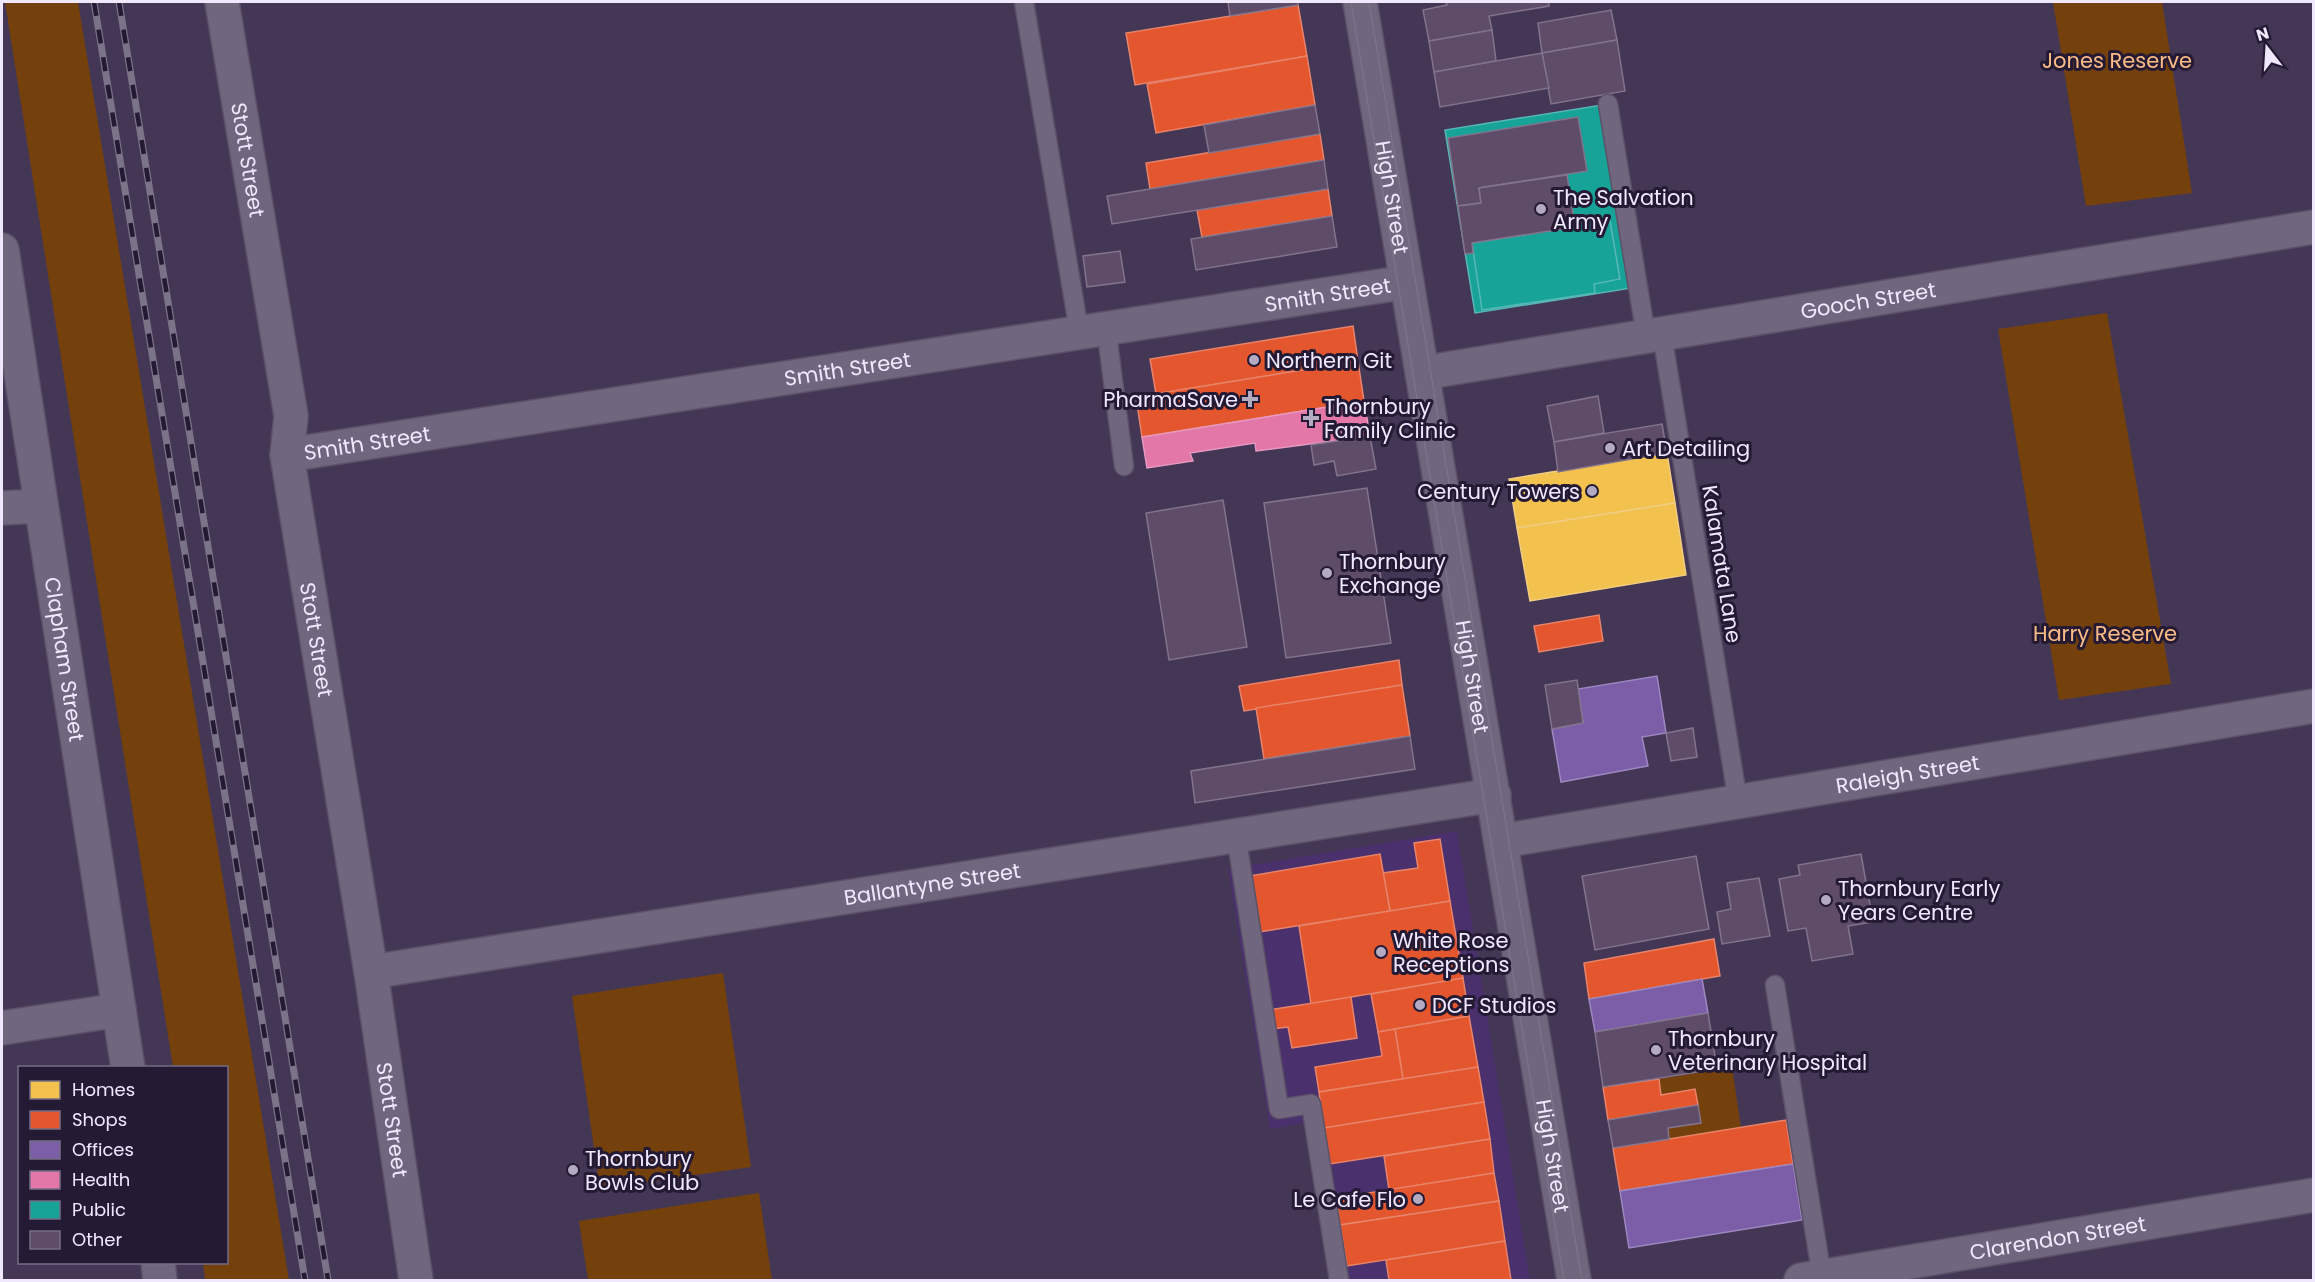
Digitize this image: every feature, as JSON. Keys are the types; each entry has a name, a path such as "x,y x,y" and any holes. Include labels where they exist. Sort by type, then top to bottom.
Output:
{"street":[{"name":"Stott Street","path":"222,2 291,416 287,455 371,972 416,1281"},
{"name":"High Street","path":"1360,2 1574,1281"},
{"name":"Gooch Street","path":"1422,373 2313,227"},
{"name":"Clapham Street","path":"2,250 128,1066"},
{"name":"Smith Street","path":"287,455 1407,282"},
{"path":"2,488 38,493"},
{"path":"2,508 38,493"},
{"name":"Raleigh Street","path":"1502,841 2313,706"},
{"name":"Ballantyne Street","path":"371,972 1494,795"},
{"path":"2,1028 119,1010"},
{"name":"Clarendon Street","path":"1812,1279 2313,1195"},
{"path":"158,1264 160,1281"}],"lane":[{"path":"1024,2 1092,329 1124,466"},
{"name":"Kalamata Lane","path":"1608,104 1654,335 1738,802"},
{"path":"1236,835 1279,1109 1311,1104 1339,1281"},
{"path":"1775,985 1812,1279"}],"shaded area":[{"path":"1457,831 1530,1280 1333,1280 1308,1122 1270,1129 1228,869"}],"green space":[{"path":"5,2 78,2 289,1280 205,1280 203,1264 228,1264 228,1066 173,1066"},
{"name":"Jones Reserve","path":"2053,2 2162,2 2192,193 2086,206"},
{"name":"Harry Reserve","path":"2107,313 2171,684 2059,700 1998,329"},
{"path":"723,973 751,1167 600,1189 572,996"},
{"path":"1732,1067 1741,1128 1669,1139 1668,1128 1701,1122 1695,1089 1661,1095 1659,1079"},
{"path":"759,1193 772,1280 588,1280 579,1221"}],"building: Homes":[{"name":"Century Towers","path":"1667,453 1675,503 1517,528 1509,479"},
{"path":"1675,503 1686,575 1530,601 1517,528"}],"building: Shops":[{"path":"1298,5 1307,56 1135,85 1126,33"},
{"path":"1307,56 1315,105 1156,133 1147,84"},
{"path":"1320,134 1324,160 1150,189 1146,163"},
{"path":"1328,189 1332,216 1202,237 1197,210"},
{"name":"Northern Git","path":"1353,326 1358,361 1156,394 1150,359"},
{"name":"PharmaSave","path":"1358,361 1364,401 1142,437 1136,397"},
{"path":"1599,615 1603,641 1539,652 1534,626"},
{"path":"1399,660 1402,685 1244,711 1239,686"},
{"path":"1402,685 1410,736 1264,759 1256,708"},
{"path":"1440,839 1450,901 1390,911 1383,873 1418,868 1414,843"},
{"path":"1380,854 1390,911 1259,932 1249,876"},
{"name":"White Rose Receptions","path":"1450,901 1463,978 1311,1004 1299,926"},
{"path":"1714,939 1720,976 1589,999 1584,963"},
{"name":"DCF Studios","path":"1463,978 1469,1016 1378,1032 1371,994"},
{"path":"1351,997 1357,1038 1292,1048 1288,1027 1272,1029 1269,1010"},
{"path":"1469,1016 1478,1067 1403,1079 1395,1029"},
{"path":"1395,1029 1403,1079 1319,1092 1315,1067 1382,1056 1378,1032"},
{"path":"1478,1067 1484,1102 1324,1128 1319,1092"},
{"path":"1659,1079 1661,1095 1695,1089 1698,1105 1608,1120 1603,1087"},
{"path":"1484,1102 1490,1139 1330,1164 1324,1128"},
{"path":"1786,1120 1793,1164 1620,1191 1613,1148"},
{"path":"1490,1139 1494,1173 1389,1190 1384,1156"},
{"name":"Le Cafe Flo","path":"1494,1173 1499,1201 1340,1225 1336,1198"},
{"path":"1499,1201 1505,1241 1347,1266 1340,1225"},
{"path":"1505,1241 1511,1280 1389,1280 1386,1260"}],"building: Offices":[{"path":"1657,676 1666,733 1642,737 1648,766 1561,782 1552,729 1583,723 1578,689"},
{"path":"1702,979 1708,1013 1595,1032 1589,999"},
{"path":"1793,1164 1802,1220 1629,1248 1620,1191"}],"building: Health":[{"name":"Thornbury Family Clinic","path":"1364,401 1370,436 1256,451 1255,443 1190,453 1193,461 1147,468 1142,437"}],"building: Public":[{"name":"The Salvation Army","path":"1608,104 1638,287 1475,313 1445,130"},
{"path":"1610,221 1620,279 1594,284 1595,293 1482,310 1472,243"}],"building: Other":[{"path":"1228,2 1298,2 1298,5 1230,16"},
{"path":"1446,2 1549,2 1549,6 1489,16 1492,30 1429,41 1423,10 1447,5"},
{"path":"1611,10 1617,40 1542,53 1538,23"},
{"path":"1492,30 1496,61 1434,72 1429,41"},
{"path":"1617,40 1625,91 1551,104 1542,53"},
{"path":"1542,53 1549,88 1440,107 1434,72"},
{"path":"1315,105 1320,134 1209,153 1204,125"},
{"path":"1578,117 1587,171 1479,188 1481,203 1458,206 1448,138"},
{"path":"1324,160 1328,189 1112,224 1107,196"},
{"path":"1567,175 1575,227 1472,243 1473,253 1465,254 1458,206 1481,203 1479,188"},
{"path":"1332,216 1337,247 1196,270 1191,239"},
{"path":"1120,251 1125,282 1087,287 1083,256"},
{"path":"1598,396 1604,433 1554,442 1547,406"},
{"name":"Art Detailing","path":"1662,424 1667,453 1558,472 1554,442"},
{"path":"1370,436 1376,469 1337,476 1334,461 1314,465 1311,445"},
{"name":"Thornbury Exchange","path":"1367,488 1391,643 1286,658 1264,503"},
{"path":"1223,500 1247,647 1169,660 1146,513"},
{"path":"1577,680 1583,723 1552,729 1545,685"},
{"path":"1693,728 1697,757 1671,761 1666,733"},
{"path":"1410,736 1415,769 1195,803 1191,771"},
{"name":"Thornbury Early Years Centre","path":"1861,854 1873,922 1848,926 1853,954 1812,961 1806,928 1788,931 1779,879 1800,875 1798,865"},
{"path":"1696,856 1709,929 1595,950 1582,876"},
{"path":"1759,878 1770,936 1722,944 1717,912 1731,909 1727,883"},
{"name":"Thornbury Veterinary Hospital","path":"1708,1013 1717,1069 1603,1087 1595,1032"},
{"path":"1698,1105 1701,1123 1668,1128 1669,1139 1613,1148 1608,1120"}],"tram line":[{"path":"1351,2 1564,1280"},
{"path":"1369,2 1582,1280"}],"railway":[{"path":"94,2 305,1280"},
{"path":"119,2 328,1280"}],"place":[{"name":"The Salvation Army","path":"1541,209"},
{"name":"Northern Git","path":"1254,360"},
{"name":"PharmaSave","path":"1250,399"},
{"name":"Thornbury Family Clinic","path":"1311,418"},
{"name":"Art Detailing","path":"1610,448"},
{"name":"Century Towers","path":"1592,491"},
{"name":"Thornbury Exchange","path":"1327,573"},
{"name":"Thornbury Early Years Centre","path":"1826,900"},
{"name":"White Rose Receptions","path":"1381,952"},
{"name":"DCF Studios","path":"1420,1005"},
{"name":"Thornbury Veterinary Hospital","path":"1656,1050"},
{"name":"Thornbury Bowls Club","path":"573,1170"},
{"name":"Le Cafe Flo","path":"1418,1199"}]}
